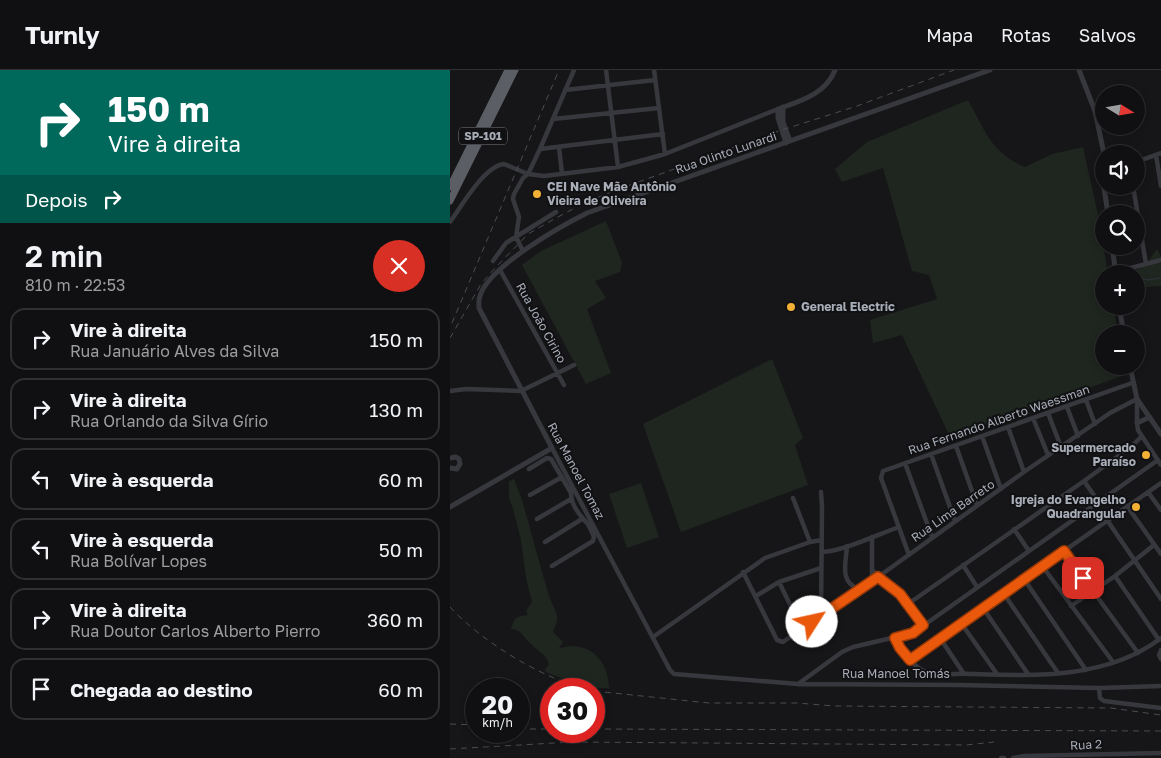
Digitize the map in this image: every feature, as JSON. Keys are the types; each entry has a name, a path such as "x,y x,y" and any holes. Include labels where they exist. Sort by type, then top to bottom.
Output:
{"highway":[{"name":"SP-101","path":"450,187 508,70"},
{"name":"SP-101","path":"450,200 515,70"},
{"path":"450,181 459,170"}],"street":[{"path":"523,251 516,237 519,217 513,199 540,149 574,70"},
{"path":"606,70 618,167"},
{"path":"654,70 666,154"},
{"name":"Rua Olinto Lunardi","path":"481,314 479,308 480,295 484,287 500,270 523,251 565,224 587,213 990,70"},
{"path":"1079,70 1095,111 1102,145"},
{"path":"450,222 471,190 499,165 504,164 528,174 544,176 618,167 647,160 770,112 781,110 820,91 834,72"},
{"path":"565,90 608,87 655,80"},
{"path":"553,118 659,108"},
{"path":"781,110 788,142"},
{"path":"540,149 663,134"},
{"path":"559,147 562,174"},
{"path":"1145,159 1158,154 1161,186"},
{"path":"1134,195 1146,264"},
{"path":"493,261 506,243 556,212"},
{"path":"1143,265 1161,260"},
{"name":"Rua João Cirino","path":"500,270 564,385"},
{"name":"Rua Manoel Tomaz","path":"481,314 653,637"},
{"path":"450,391 466,389 521,391 574,365"},
{"path":"1131,375 1137,399 1161,434"},
{"name":"Rua Fernando Alberto Waessman","path":"899,526 881,478 883,471 1132,384"},
{"path":"798,684 842,652 853,647 913,633 1098,501 1159,462 1138,430 1137,399"},
{"name":"Rua Lima Barreto","path":"756,596 777,640 783,642 856,590 878,577 1024,472 1110,413 1137,399"},
{"path":"1086,400 1095,424"},
{"path":"1067,406 1078,436"},
{"path":"1048,413 1061,447"},
{"path":"1137,423 1150,417"},
{"path":"1033,418 1048,456"},
{"path":"1008,428 1024,472"},
{"path":"982,436 1001,489"},
{"path":"908,604 1084,481 1132,446 1142,436"},
{"path":"956,446 977,505"},
{"path":"450,507 552,448"},
{"path":"450,451 453,458 459,459 460,464 453,470"},
{"path":"931,454 955,521"},
{"path":"529,469 550,458 571,493 572,502 582,519 587,522 594,537 594,539 552,566"},
{"path":"906,463 932,537"},
{"path":"530,494 562,477"},
{"path":"1084,481 1098,501"},
{"path":"910,660 1161,483"},
{"path":"821,492 821,615"},
{"path":"1148,492 1161,510"},
{"path":"793,498 810,542"},
{"path":"537,519 572,502 581,501"},
{"path":"1127,506 1161,554"},
{"path":"545,542 582,519"},
{"path":"1107,520 1161,599"},
{"path":"822,552 847,546 899,526 908,555"},
{"path":"1014,529 1029,551"},
{"path":"872,537 872,580"},
{"path":"653,637 765,558 810,542 822,540"},
{"path":"1072,606 1115,576 1154,545"},
{"path":"847,546 846,579 856,590"},
{"path":"1064,551 1138,653"},
{"path":"963,566 977,586"},
{"path":"1043,566 1113,662"},
{"path":"743,572 756,596 779,582 821,568"},
{"path":"873,571 900,594 923,625"},
{"path":"895,638 900,648 910,660 922,670 930,673 1028,674 1086,670 1138,653 1160,639 1115,576"},
{"path":"1024,579 1086,670"},
{"path":"779,582 802,629"},
{"path":"1004,594 1058,673"},
{"path":"983,608 1028,674"},
{"path":"962,623 997,674"},
{"name":"Rua Manoel Tomás","path":"653,637 670,670 677,675 798,684 959,684 1099,688 1161,686"},
{"path":"940,638 964,674"},
{"path":"1161,650 1159,655 1161,659"},
{"path":"1099,688 1100,698 1104,701 1161,708"},
{"name":"Rua 2","path":"1013,758 1024,756 1161,754"}],"shaded area":[{"path":"968,100 990,140 1004,155 1025,167 1052,154 1083,147 1096,205 1095,255 1105,255 1106,265 1095,265 1095,315 1115,315 1116,325 1095,325 1095,375 1125,375 950,437 902,335 873,343 870,320 937,299 929,275 912,271 883,168 842,182 835,169 867,142"},
{"path":"606,221 622,263 620,272 595,281 606,298 587,309 611,373 586,384 522,265 541,251"},
{"path":"1157,249 1161,256 1161,286 1146,287 1145,266"},
{"path":"772,359 803,438 795,445 808,485 681,532 643,424"},
{"path":"514,479 522,500 548,593 557,615 553,632 563,642 559,648 580,647 594,654 604,665 609,689 605,688 605,678 561,678 546,672 545,669 549,665 544,655 520,632 511,629 516,618 528,615 526,611 532,602 526,578 521,540 509,498 509,481"},
{"path":"641,483 659,537 627,548 609,494"}],"waterway":[{"path":"1145,279 1161,278"}],"railway":[{"path":"452,323 559,70"},
{"path":"450,338 481,284 528,234 586,202 782,130 857,106 954,70"},
{"path":"450,607 478,633 495,645 531,667 555,678"},
{"path":"605,692 709,703 1111,708 1161,715"},
{"path":"450,724 465,725"},
{"path":"530,729 540,729"},
{"path":"605,729 1161,731"},
{"path":"450,749 572,742 966,745 994,742"}],"place":[{"name":"CEI Nave Mãe Antônio Vieira de Oliveira","path":"537,194"},
{"name":"General Electric","path":"791,307"},
{"name":"Supermercado Paraíso","path":"1146,455"},
{"name":"Igreja do Evangelho Quadrangular","path":"1136,507"}],"route":[{"path":"812,622 878,577 900,594 923,625 913,633 895,638 900,648 910,660 1064,551 1083,578"}]}
